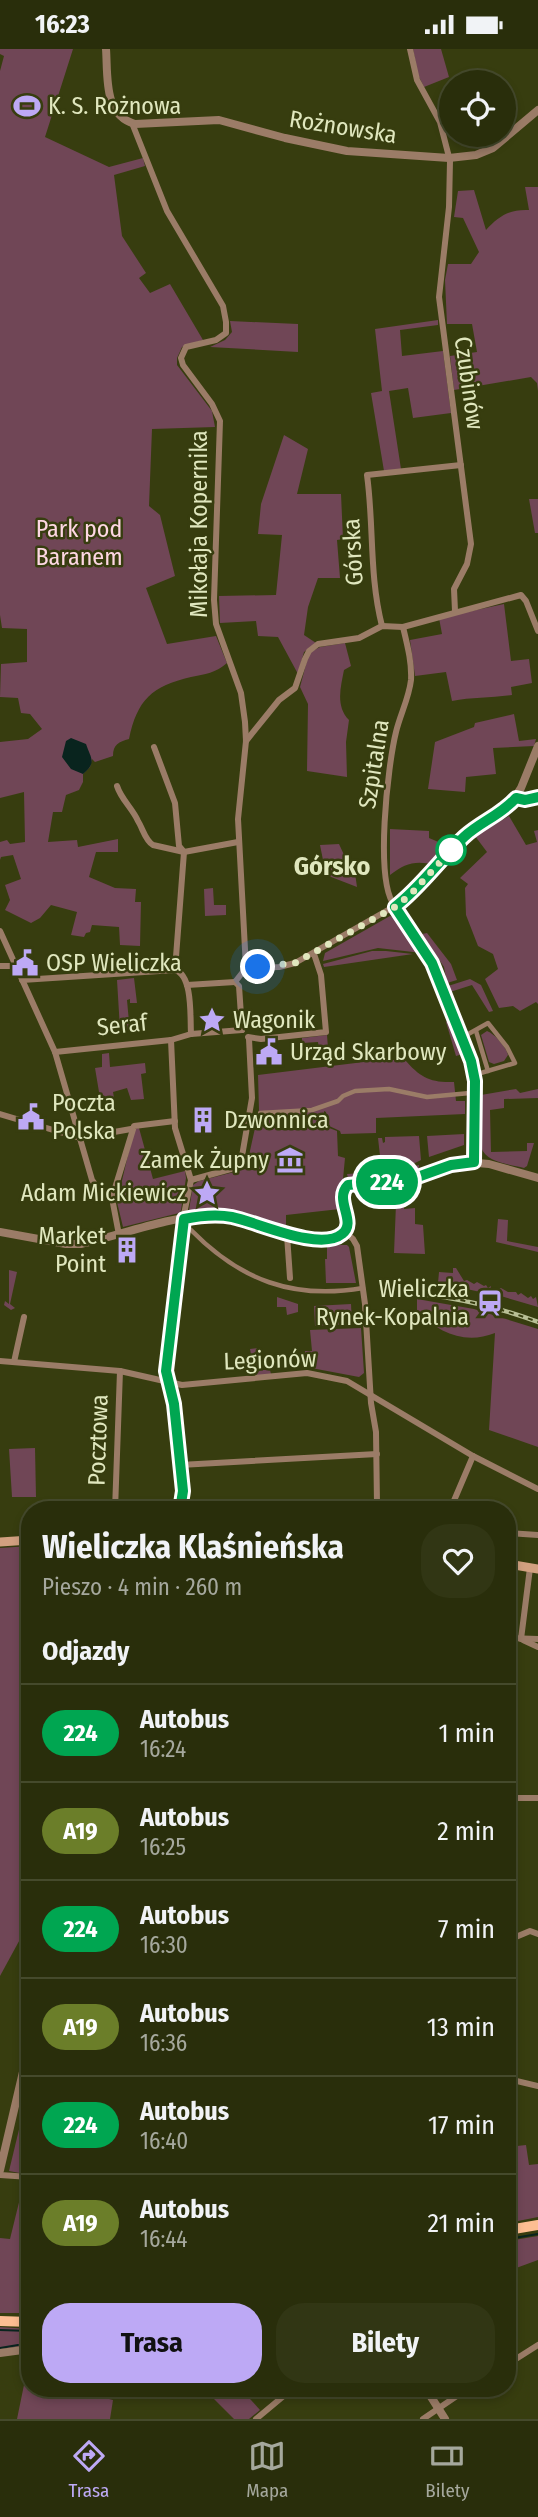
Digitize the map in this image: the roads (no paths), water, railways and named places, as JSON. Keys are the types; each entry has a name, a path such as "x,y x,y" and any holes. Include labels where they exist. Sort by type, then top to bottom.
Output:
{"main road":[{"path":"0,1542 21,1541"},
{"path":"516,1565 534,1568"},
{"path":"516,2229 538,2225"},
{"path":"0,2321 21,2322"}],"street":[{"name":"Mikołaja Kopernika","path":"106,49 112,105 123,119 132,123 167,211 223,306 226,322 226,333 186,347 181,358 183,365 212,404 220,421 214,600 216,624 241,693 246,741 237,819 246,968"},
{"name":"Czubinów","path":"410,49 417,81 440,122 451,172 439,297 471,544 467,564 454,589 455,611"},
{"name":"Rożnowska","path":"132,123 219,120 282,138 359,153 449,157 476,155 493,148 538,112"},
{"name":"Górska","path":"382,626 371,564 367,475 461,465"},
{"path":"246,741 279,700 295,688 309,651 318,644 359,638 382,626 403,627 521,595 538,631"},
{"name":"Szpitalna","path":"395,907 387,892 384,819 392,750 410,684 410,666 403,627"},
{"path":"187,985 235,982 246,968 288,965 314,954 395,907 411,894 467,833 502,811 516,798 538,746"},
{"path":"154,747 175,803 178,846 184,852 174,970"},
{"path":"117,786 137,817 149,843 184,852 238,842"},
{"path":"516,798 525,800 538,797"},
{"path":"395,907 432,963 463,1037 474,1075 474,1162"},
{"path":"0,931 55,1052 92,1180 100,1191 113,1198"},
{"path":"249,1039 327,1032 321,975 314,954"},
{"path":"0,966 16,966"},
{"path":"22,980 174,970 184,976 187,985 191,1034"},
{"path":"191,1179 238,1167 241,1162 252,1098 249,1039 242,1030 239,986 235,982"},
{"path":"463,1037 488,1023 515,1063 474,1075"},
{"name":"Seraf","path":"55,1052 242,1030"},
{"path":"476,1031 488,1071"},
{"path":"172,1040 175,1128 191,1179 166,1371 170,1383 182,1501"},
{"path":"260,1113 312,1110 338,1101 355,1091 389,1089 427,1097 470,1093"},
{"path":"0,1114 80,1138 131,1129 137,1124 175,1121"},
{"path":"119,1235 113,1198 131,1129"},
{"path":"0,1232 72,1244 205,1216 228,1217 287,1235 337,1237 345,1232 348,1226 342,1195 346,1186 356,1182 412,1179 451,1165 474,1162 538,1178"},
{"path":"191,1230 224,1260 275,1285 310,1291 363,1288"},
{"path":"345,1232 357,1246 363,1288 377,1454 377,1501"},
{"path":"287,1235 290,1278"},
{"path":"14,1362 24,1317"},
{"name":"Legionów","path":"0,1361 120,1371 182,1385 307,1373 347,1381 370,1392 473,1456 538,1489"},
{"name":"Pocztowa","path":"115,1501 120,1371"},
{"path":"180,1465 377,1454"},
{"path":"454,1501 473,1456"},
{"path":"516,1534 538,1535"},
{"path":"521,1639 534,1568"},
{"path":"516,1638 538,1639"},
{"path":"521,1639 538,1647"},
{"path":"516,1798 538,1798"},
{"path":"516,1937 530,1931 538,1934"},
{"path":"21,2081 0,2173 21,2176"},
{"path":"516,2081 538,2086"},
{"path":"516,2359 538,2345"},
{"path":"0,2353 21,2350"},
{"path":"257,2419 283,2397"},
{"path":"431,2397 445,2419"},
{"path":"423,2419 454,2397"}],"water":[{"path":"71,738 86,744 91,757 90,766 83,774 71,769 62,757 66,741"}],"waterway":[{"path":"516,2238 538,2234"},
{"path":"0,2330 21,2331"},
{"path":"0,2348 18,2345"}],"railway":[{"path":"381,1291 461,1300 538,1322"}],"place":[{"name":"K. S. Rożnowa","path":"27,106"},
{"name":"OSP Wieliczka","path":"25,963"},
{"name":"Wagonik","path":"212,1020"},
{"name":"Urząd Skarbowy","path":"269,1052"},
{"name":"Poczta Polska","path":"31,1117"},
{"name":"Dzwonnica","path":"203,1120"},
{"name":"Zamek Żupny","path":"290,1160"},
{"name":"Adam Mickiewicz","path":"207,1193"},
{"name":"Market Point","path":"127,1250"},
{"name":"Wieliczka Rynek-Kopalnia","path":"490,1303"}],"district":[{"name":"Górsko","path":"332,866"}],"park label":[{"name":"Park pod Baranem","path":"79,543"}]}
